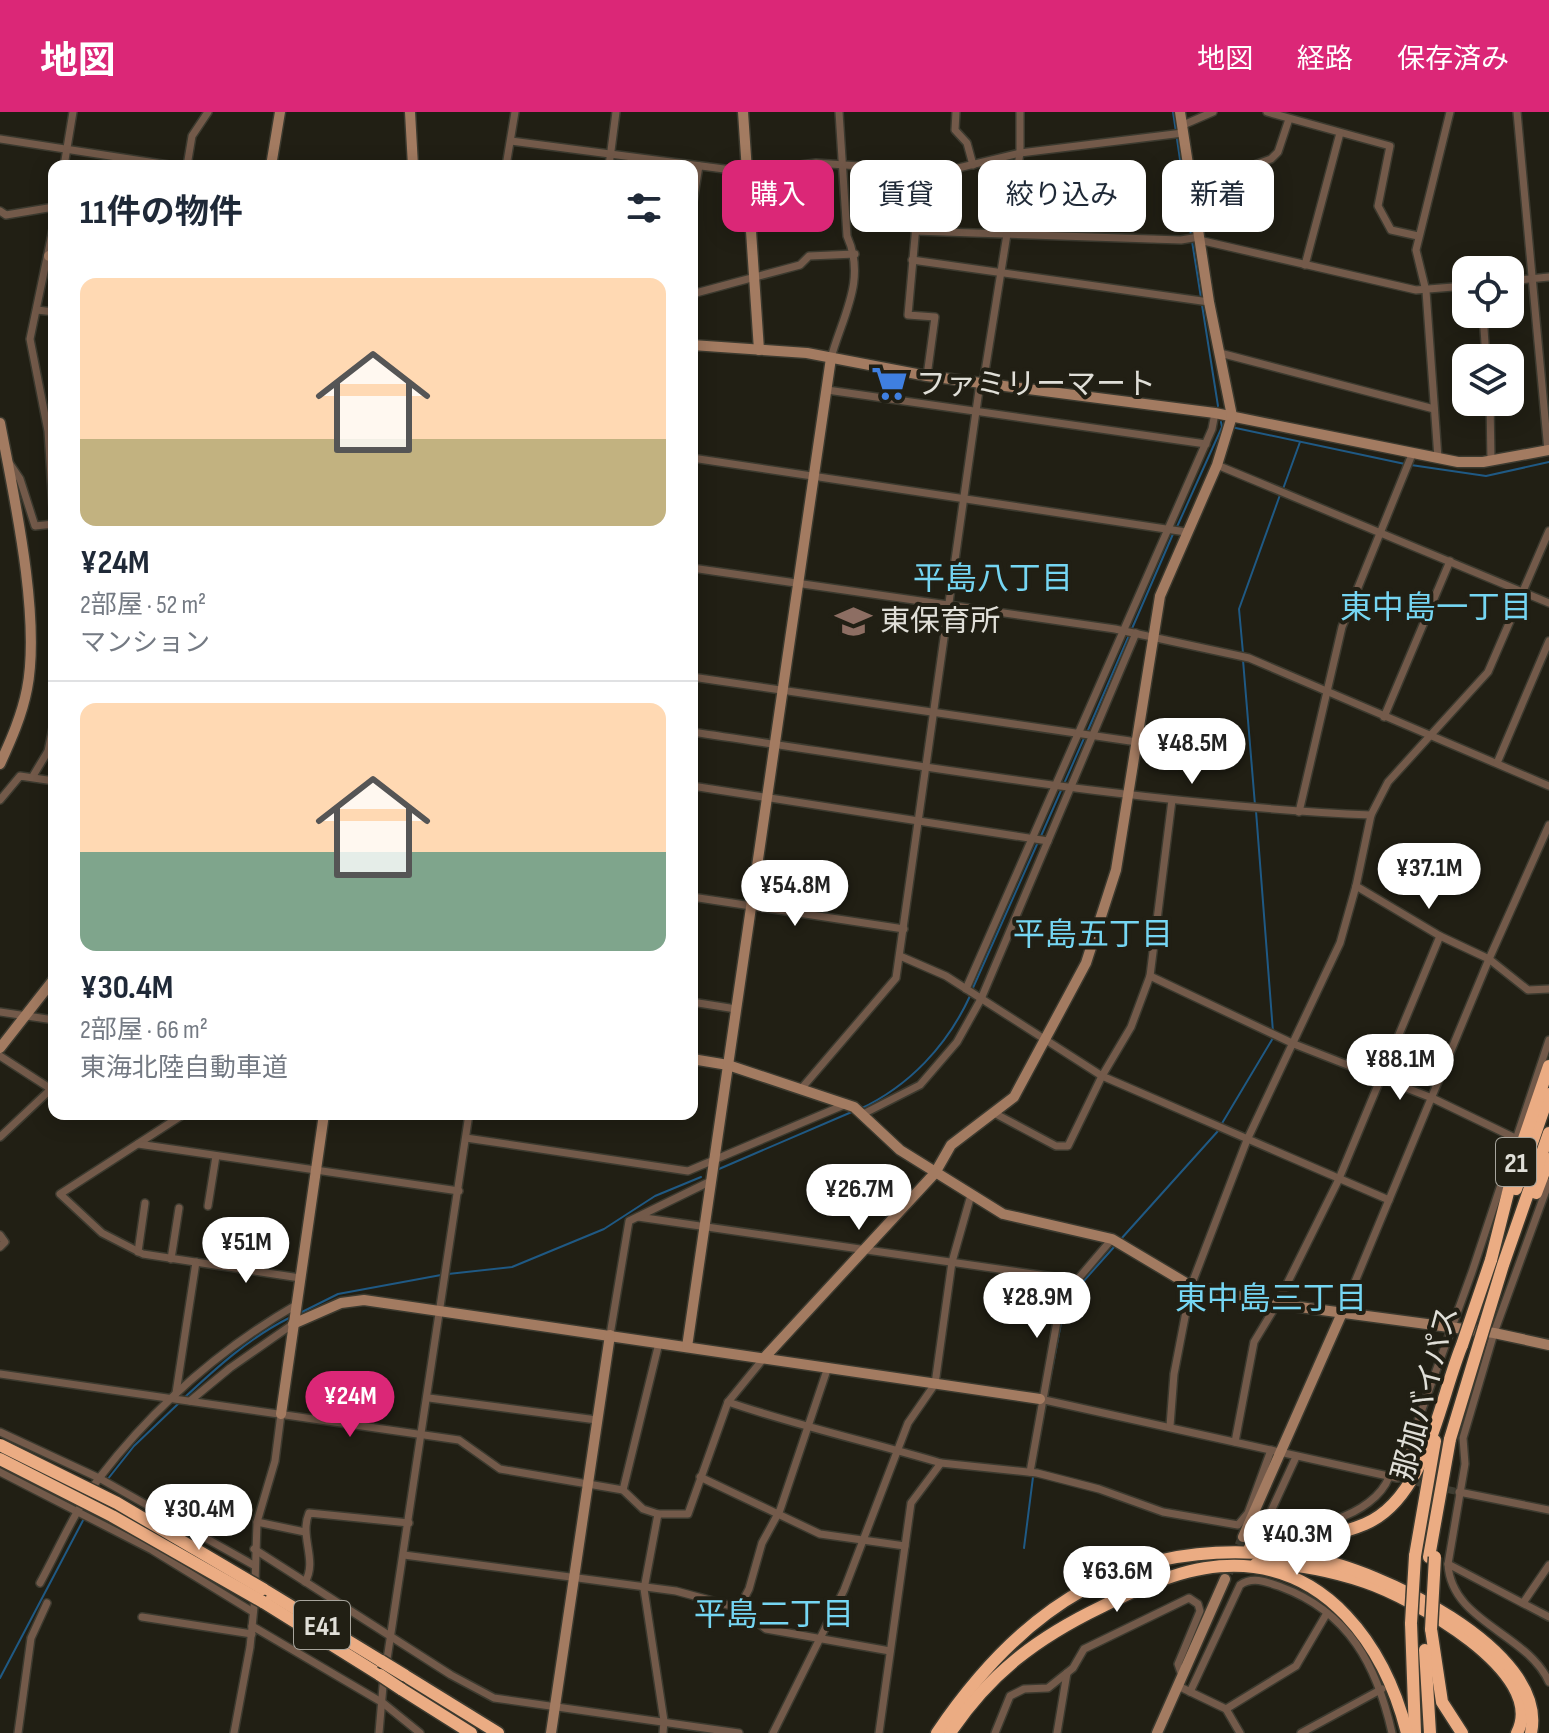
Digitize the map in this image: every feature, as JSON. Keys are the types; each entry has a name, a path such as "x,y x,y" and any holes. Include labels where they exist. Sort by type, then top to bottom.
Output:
{"highway":[{"name":"21","path":"1497,1263 1515,1165 1549,1066"},
{"name":"21","path":"1497,1263 1549,1094"},
{"name":"21","path":"1497,1263 1549,1133"},
{"name":"21","path":"1497,1263 1549,1159"},
{"name":"那加バイパス","path":"1415,1733 1411,1623 1415,1556 1434,1434 1462,1345 1497,1263"},
{"name":"那加バイパス","path":"1430,1733 1428,1628 1432,1557 1443,1470 1497,1263"},
{"path":"945,1731 991,1679 1019,1653 1051,1632 1135,1590 1339,1532 1379,1516 1409,1483 1434,1434"},
{"name":"E41","path":"0,1445 117,1503 260,1601 381,1661 498,1733"},
{"name":"E41","path":"0,1459 135,1528 260,1601 469,1733"},
{"path":"1225,1566 1292,1556 1335,1563 1393,1580 1441,1604 1531,1672 1542,1701 1531,1733"},
{"path":"945,1731 1009,1644 1056,1606 1143,1565 1178,1557 1264,1571 1297,1582 1330,1600 1346,1615 1385,1666 1407,1733"},
{"path":"1225,1566 1286,1565 1327,1571 1385,1589 1439,1617 1487,1648 1521,1677 1530,1704 1525,1723 1517,1733"},
{"path":"1428,1628 1442,1702 1462,1733"}],"street":[{"path":"65,160 73,112"},
{"path":"188,160 192,136 208,112"},
{"path":"272,160 280,112"},
{"path":"410,112 413,160"},
{"path":"507,160 515,112"},
{"path":"610,160 616,112"},
{"path":"743,112 746,160"},
{"path":"687,1347 831,358 850,311 855,254 847,236 839,112"},
{"path":"956,112 955,130 967,143 973,165"},
{"path":"801,1089 896,978 976,411 1020,153 1020,112"},
{"path":"1180,112 1180,131 1187,160"},
{"path":"962,166 1020,153 1180,131 1213,112"},
{"path":"1267,112 1390,146 1378,206 1391,230 1418,236"},
{"path":"1438,458 1426,291 1416,250 1450,112"},
{"path":"698,345 831,358 982,384 1215,413 1231,419 1412,456 1471,463 1548,450 1517,112"},
{"path":"1268,160 1278,152 1289,119"},
{"path":"1305,265 1340,133"},
{"path":"0,139 141,160"},
{"path":"511,141 650,160"},
{"path":"834,164 850,166"},
{"path":"698,172 699,166 722,169"},
{"path":"0,211 6,215 48,208"},
{"path":"752,232 759,350"},
{"path":"915,232 908,315 935,317 927,376"},
{"path":"946,232 1196,239 1426,291 1452,288"},
{"path":"0,1374 459,1440 500,1469 623,1490 643,1509 658,1514 688,1514 728,1402 764,1358 935,1173 951,1145 1014,1097 1047,1042 1086,963 1116,870 1164,580 1217,465 1231,419 1220,353 1205,302 1196,232"},
{"path":"698,292 800,265 809,256 855,254"},
{"path":"912,260 1205,302"},
{"path":"48,270 30,339 48,431"},
{"path":"1524,280 1549,277"},
{"path":"37,310 48,311"},
{"path":"1220,353 1434,409"},
{"path":"827,390 1206,444"},
{"path":"466,1138 688,1171 920,1085 957,1042 973,993 1034,839 1063,787 1131,632 1206,444 1215,413"},
{"path":"1490,416 1491,461"},
{"path":"0,423 26,587 31,657 22,711 0,764"},
{"path":"1299,812 1342,627 1412,456"},
{"path":"698,459 1184,531"},
{"path":"7,461 20,479 35,526 48,525"},
{"path":"1217,465 1549,603"},
{"path":"1170,1426 1174,1374 1191,1286 1247,1140 1340,943 1371,815 1388,782 1488,672 1549,531"},
{"path":"1384,717 1450,561"},
{"path":"698,569 1131,632 1249,658 1549,786"},
{"path":"973,993 1047,841 1063,787 1131,632"},
{"path":"1497,763 1549,641"},
{"path":"698,678 1137,742"},
{"path":"698,733 1129,796 1254,809 1371,815"},
{"path":"33,776 48,751"},
{"path":"0,800 20,776 48,780"},
{"path":"698,787 1047,841"},
{"path":"994,1113 1056,1146 1068,1146 1102,1076 1131,1027 1150,976 1172,800"},
{"path":"728,1402 808,1428 941,1463 1034,1473 1099,1489 1163,1512 1238,1525 1248,1513 1342,1313 1489,959 1549,825"},
{"path":"1356,886 1440,936 1489,959 1528,990 1549,989"},
{"path":"698,898 904,929"},
{"path":"1235,1442 1254,1342 1277,1304 1338,1181 1440,936"},
{"path":"900,956 973,993 1102,1076 1338,1181 1389,1200"},
{"path":"1150,976 1294,1044 1432,1098 1515,1138"},
{"path":"0,1048 48,987"},
{"path":"698,1003 736,1009"},
{"path":"0,1012 48,1019"},
{"path":"40,1583 104,1481 180,1399 253,1329 295,1315 364,1300 1044,1400 1397,1478 1549,1040"},
{"path":"0,1056 48,1087"},
{"path":"698,1060 728,1065 856,1109 900,1150 1013,1218 1116,1242 1191,1286 1277,1304 1494,1333 1549,1345"},
{"path":"0,1137 48,1092"},
{"path":"175,1120 60,1194 102,1233 138,1252 300,1278"},
{"path":"234,1733 260,1601 254,1549 257,1522 275,1461 323,1120"},
{"path":"379,1733 468,1120"},
{"path":"138,1144 459,1191"},
{"path":"208,1206 216,1156"},
{"path":"551,1733 629,1221 711,1181"},
{"path":"1549,1182 1494,1333 1463,1438 1465,1464 1448,1564 1449,1580 1461,1600 1528,1651 1549,1682"},
{"path":"773,1733 864,1541 908,1423 935,1384 952,1262 971,1195"},
{"path":"138,1252 145,1203"},
{"path":"171,1259 179,1208"},
{"path":"638,1217 1075,1280"},
{"path":"0,1235 5,1242 0,1247"},
{"path":"1034,1473 1061,1299 1075,1280 1116,1242"},
{"path":"180,1399 196,1262"},
{"path":"180,1399 242,1358 295,1315"},
{"path":"623,1490 659,1343"},
{"path":"739,1608 775,1515 780,1510 828,1367"},
{"path":"429,1398 597,1420"},
{"path":"0,1432 104,1481 255,1566"},
{"path":"1243,1537 1276,1452"},
{"path":"1296,1457 1267,1520 1284,1528 1352,1513 1374,1500 1389,1477"},
{"path":"879,1733 911,1503 941,1463"},
{"path":"0,1472 260,1601"},
{"path":"700,1477 820,1534 905,1546"},
{"path":"1459,1492 1549,1510"},
{"path":"305,1582 312,1570 305,1532 309,1513 409,1523"},
{"path":"658,1514 644,1589 664,1721 663,1733"},
{"path":"257,1522 305,1532"},
{"path":"254,1549 392,1638 494,1698 739,1733"},
{"path":"404,1555 676,1591 739,1608 766,1629 890,1651"},
{"path":"1448,1564 1549,1617"},
{"path":"1523,1603 1549,1565"},
{"path":"1157,1733 1225,1566"},
{"path":"1190,1692 1240,1585 1254,1579 1284,1588 1327,1613 1355,1641 1382,1689 1392,1733"},
{"path":"995,1733 1010,1696 1024,1689 1048,1688 1067,1673 1084,1649 1189,1598 1198,1604 1200,1611 1178,1664 1180,1681 1190,1692 1226,1709 1240,1733"},
{"path":"18,1733 31,1638 47,1603"},
{"path":"1226,1709 1296,1666 1327,1613"},
{"path":"142,1617 252,1630 383,1703 420,1733"},
{"path":"1057,1733 1067,1673"},
{"path":"1301,1733 1382,1689"}],"waterway":[{"path":"1173,112 1176,132"},
{"path":"1177,139 1191,235"},
{"path":"1192,241 1201,298"},
{"path":"1202,305 1218,406"},
{"path":"1176,529 1222,427 1221,422"},
{"path":"1231,427 1405,464"},
{"path":"1283,489 1300,442"},
{"path":"1411,465 1486,476 1549,462"},
{"path":"1243,653 1239,609 1280,495"},
{"path":"1088,730 1173,534"},
{"path":"1243,660 1255,805"},
{"path":"1041,836 1085,736"},
{"path":"1256,811 1273,1032"},
{"path":"972,990 1038,842"},
{"path":"860,1109 895,1089 925,1063 950,1032 970,996"},
{"path":"1221,1125 1273,1038"},
{"path":"719,1169 854,1111"},
{"path":"1121,1239 1218,1131"},
{"path":"448,1274 512,1267 604,1229 655,1196 701,1177"},
{"path":"1047,1396 1065,1302 1114,1247"},
{"path":"302,1312 338,1294 441,1275"},
{"path":"183,1399 247,1344 289,1318"},
{"path":"1040,1436 1046,1402"},
{"path":"107,1480 134,1446 179,1403"},
{"path":"1024,1548 1033,1477"},
{"path":"0,1678 89,1509"}],"tunnel":[{"path":"1397,1478 1459,1492"},
{"path":"1228,1573 1243,1537"}],"place":[{"name":"ファミリーマート","path":"890,384"},
{"name":"東保育所","path":"854,621"}],"district":[{"name":"平島八丁目","path":"993,578"},
{"name":"東中島一丁目","path":"1436,607"},
{"name":"平島五丁目","path":"1093,934"},
{"name":"東中島三丁目","path":"1271,1298"},
{"name":"平島二丁目","path":"774,1614"}]}
